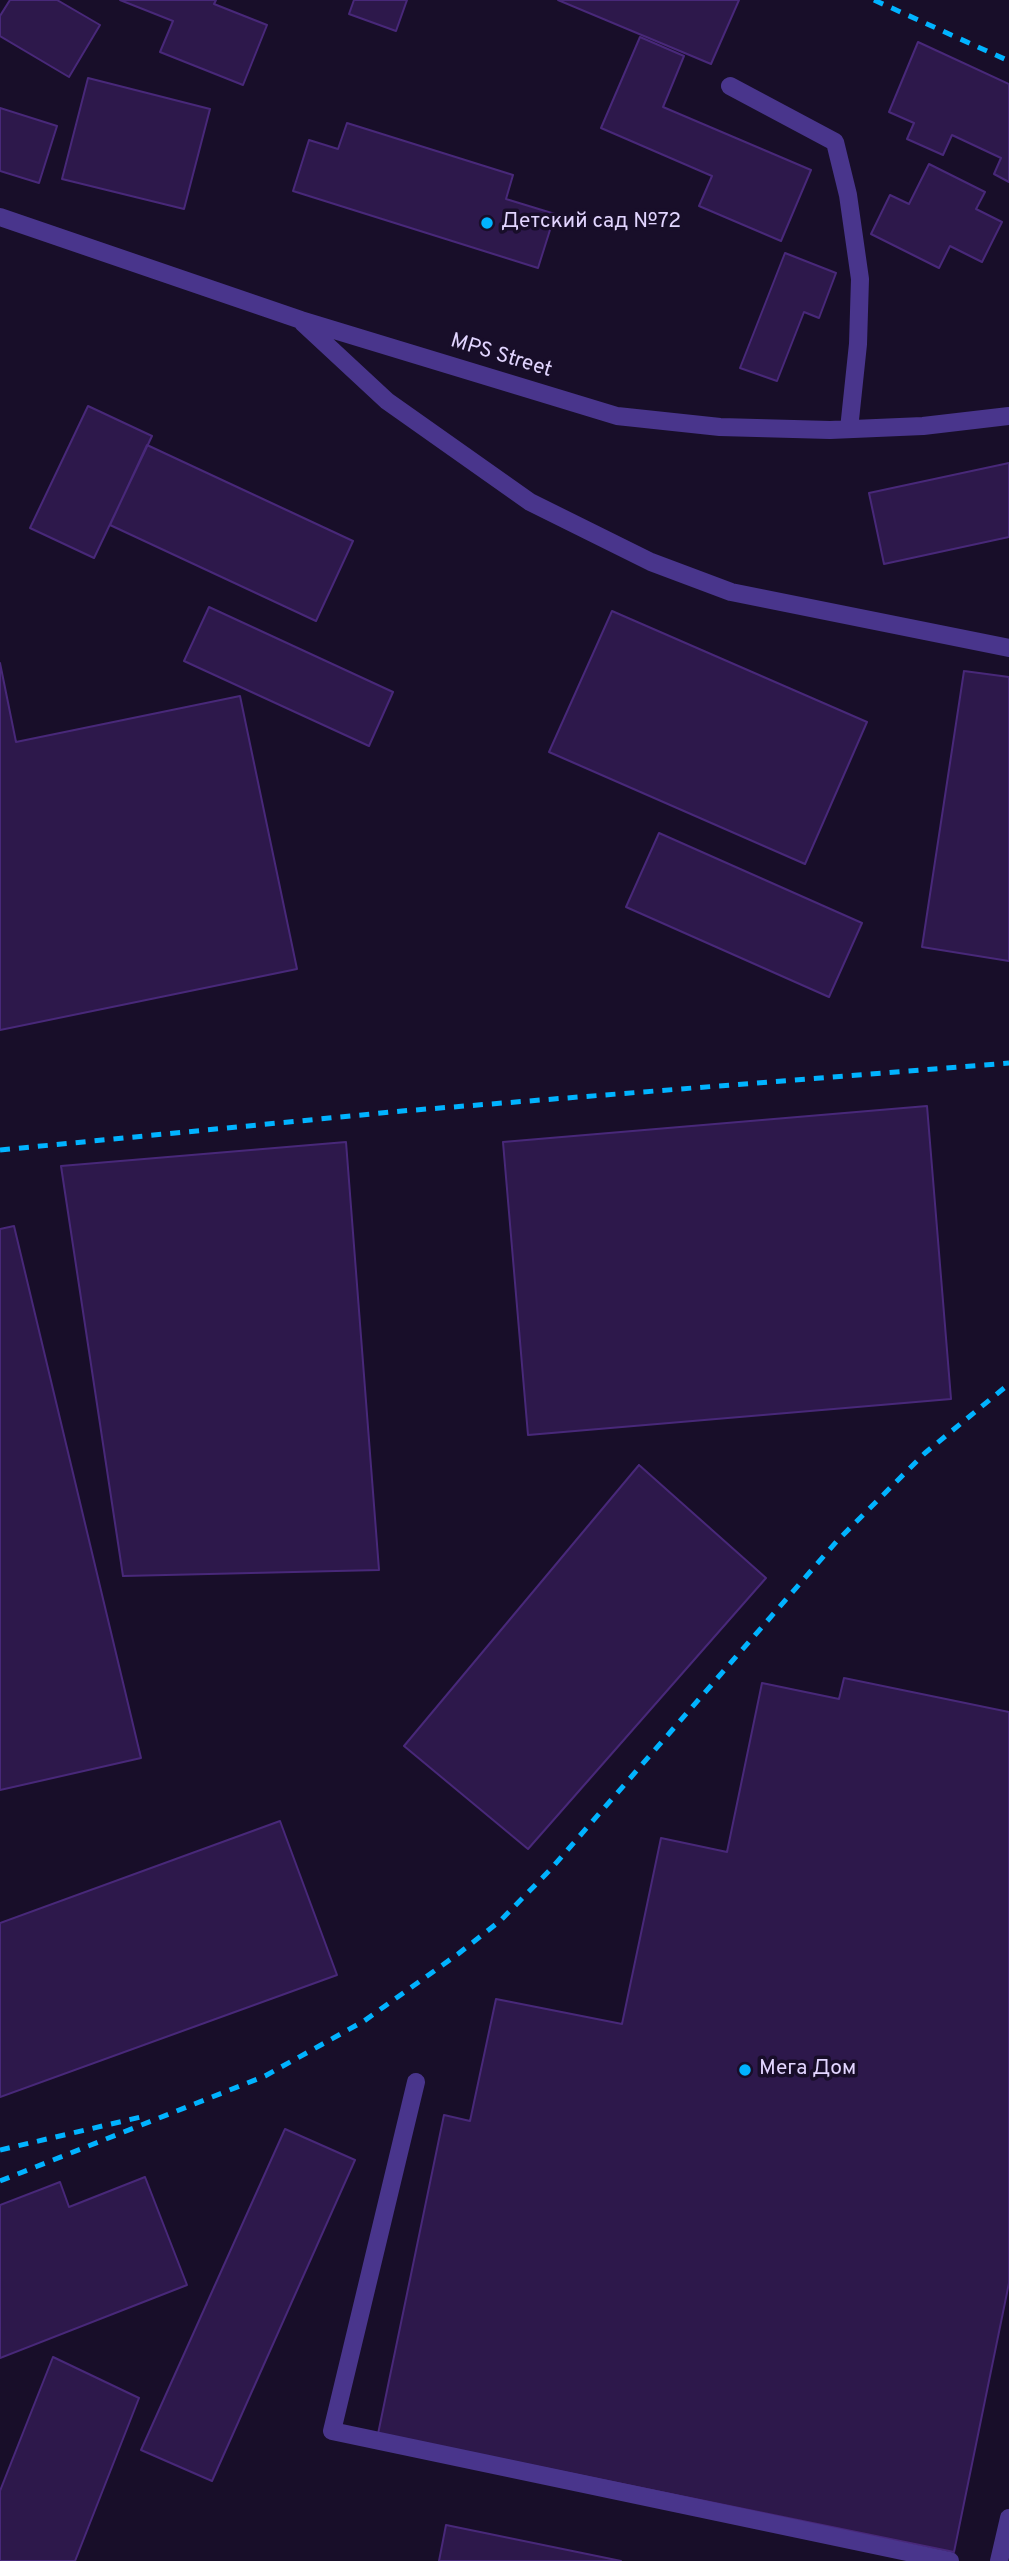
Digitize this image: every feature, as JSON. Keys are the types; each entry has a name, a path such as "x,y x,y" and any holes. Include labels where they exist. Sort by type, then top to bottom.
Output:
{"street":[{"path":"730,86 835,142 848,195 860,279 858,344 849,429"},
{"name":"MPS Street","path":"0,217 300,320 617,416 720,427 849,429 923,426 1009,416"},
{"path":"300,320 387,401 530,502 651,562 731,592 1009,648"},
{"path":"416,2082 332,2431 950,2561"},
{"path":"999,2561 1009,2518"}],"building":[{"path":"10,0 57,0 100,25 69,77 0,36 0,16"},
{"path":"120,0 216,0 214,4 267,25 243,85 160,52 173,21"},
{"path":"354,0 407,0 396,31 349,14"},
{"path":"558,0 739,0 711,64"},
{"path":"640,37 684,56 663,107 811,170 781,241 699,206 712,176 601,128"},
{"path":"918,42 1009,84 1009,182 994,174 1001,158 952,135 943,155 907,139 914,123 889,112"},
{"path":"88,78 210,109 184,209 62,179"},
{"path":"0,108 57,126 39,183 0,171"},
{"path":"347,123 513,175 506,199 555,214 538,268 293,191 309,140 338,149"},
{"path":"929,164 985,192 976,209 1002,222 982,262 950,246 939,268 871,234 890,195 909,204"},
{"path":"785,253 836,273 819,318 804,312 777,381 740,368"},
{"path":"88,406 152,436 94,558 30,528"},
{"path":"147,445 353,541 316,621 110,525"},
{"path":"1009,463 1009,537 884,564 869,493"},
{"path":"209,607 393,692 369,746 184,661"},
{"path":"612,611 867,722 805,864 549,752"},
{"path":"0,663 16,742 240,696 297,969 0,1030"},
{"path":"964,671 1009,677 1009,961 922,947"},
{"path":"659,833 862,923 829,997 626,907"},
{"path":"927,1106 951,1399 528,1435 503,1142"},
{"path":"346,1142 379,1570 123,1576 61,1166"},
{"path":"14,1226 141,1758 0,1790 0,1229"},
{"path":"639,1465 766,1578 528,1849 404,1746"},
{"name":"Мега Дом","path":"844,1678 1009,1712 1009,2283 954,2552 378,2434 444,2115 470,2121 496,1999 622,2024 661,1838 727,1852 762,1683 839,1699"},
{"path":"280,1821 337,1975 0,2097 0,1923"},
{"path":"285,2129 355,2160 212,2481 141,2450"},
{"path":"145,2177 187,2285 0,2358 0,2205 60,2182 69,2207"},
{"path":"53,2357 139,2398 75,2561 0,2561 0,2491"},
{"path":"446,2525 621,2561 439,2561"}],"railway":[{"path":"874,0 1009,61"},
{"path":"0,1150 402,1111 1009,1063"},
{"path":"0,2181 265,2076 364,2021 500,1921 550,1870 837,1541 925,1453 1009,1384"},
{"path":"0,2150 145,2116"}],"place":[{"name":"Детский сад №72","path":"487,223"},
{"name":"Мега Дом","path":"745,2070"}]}
